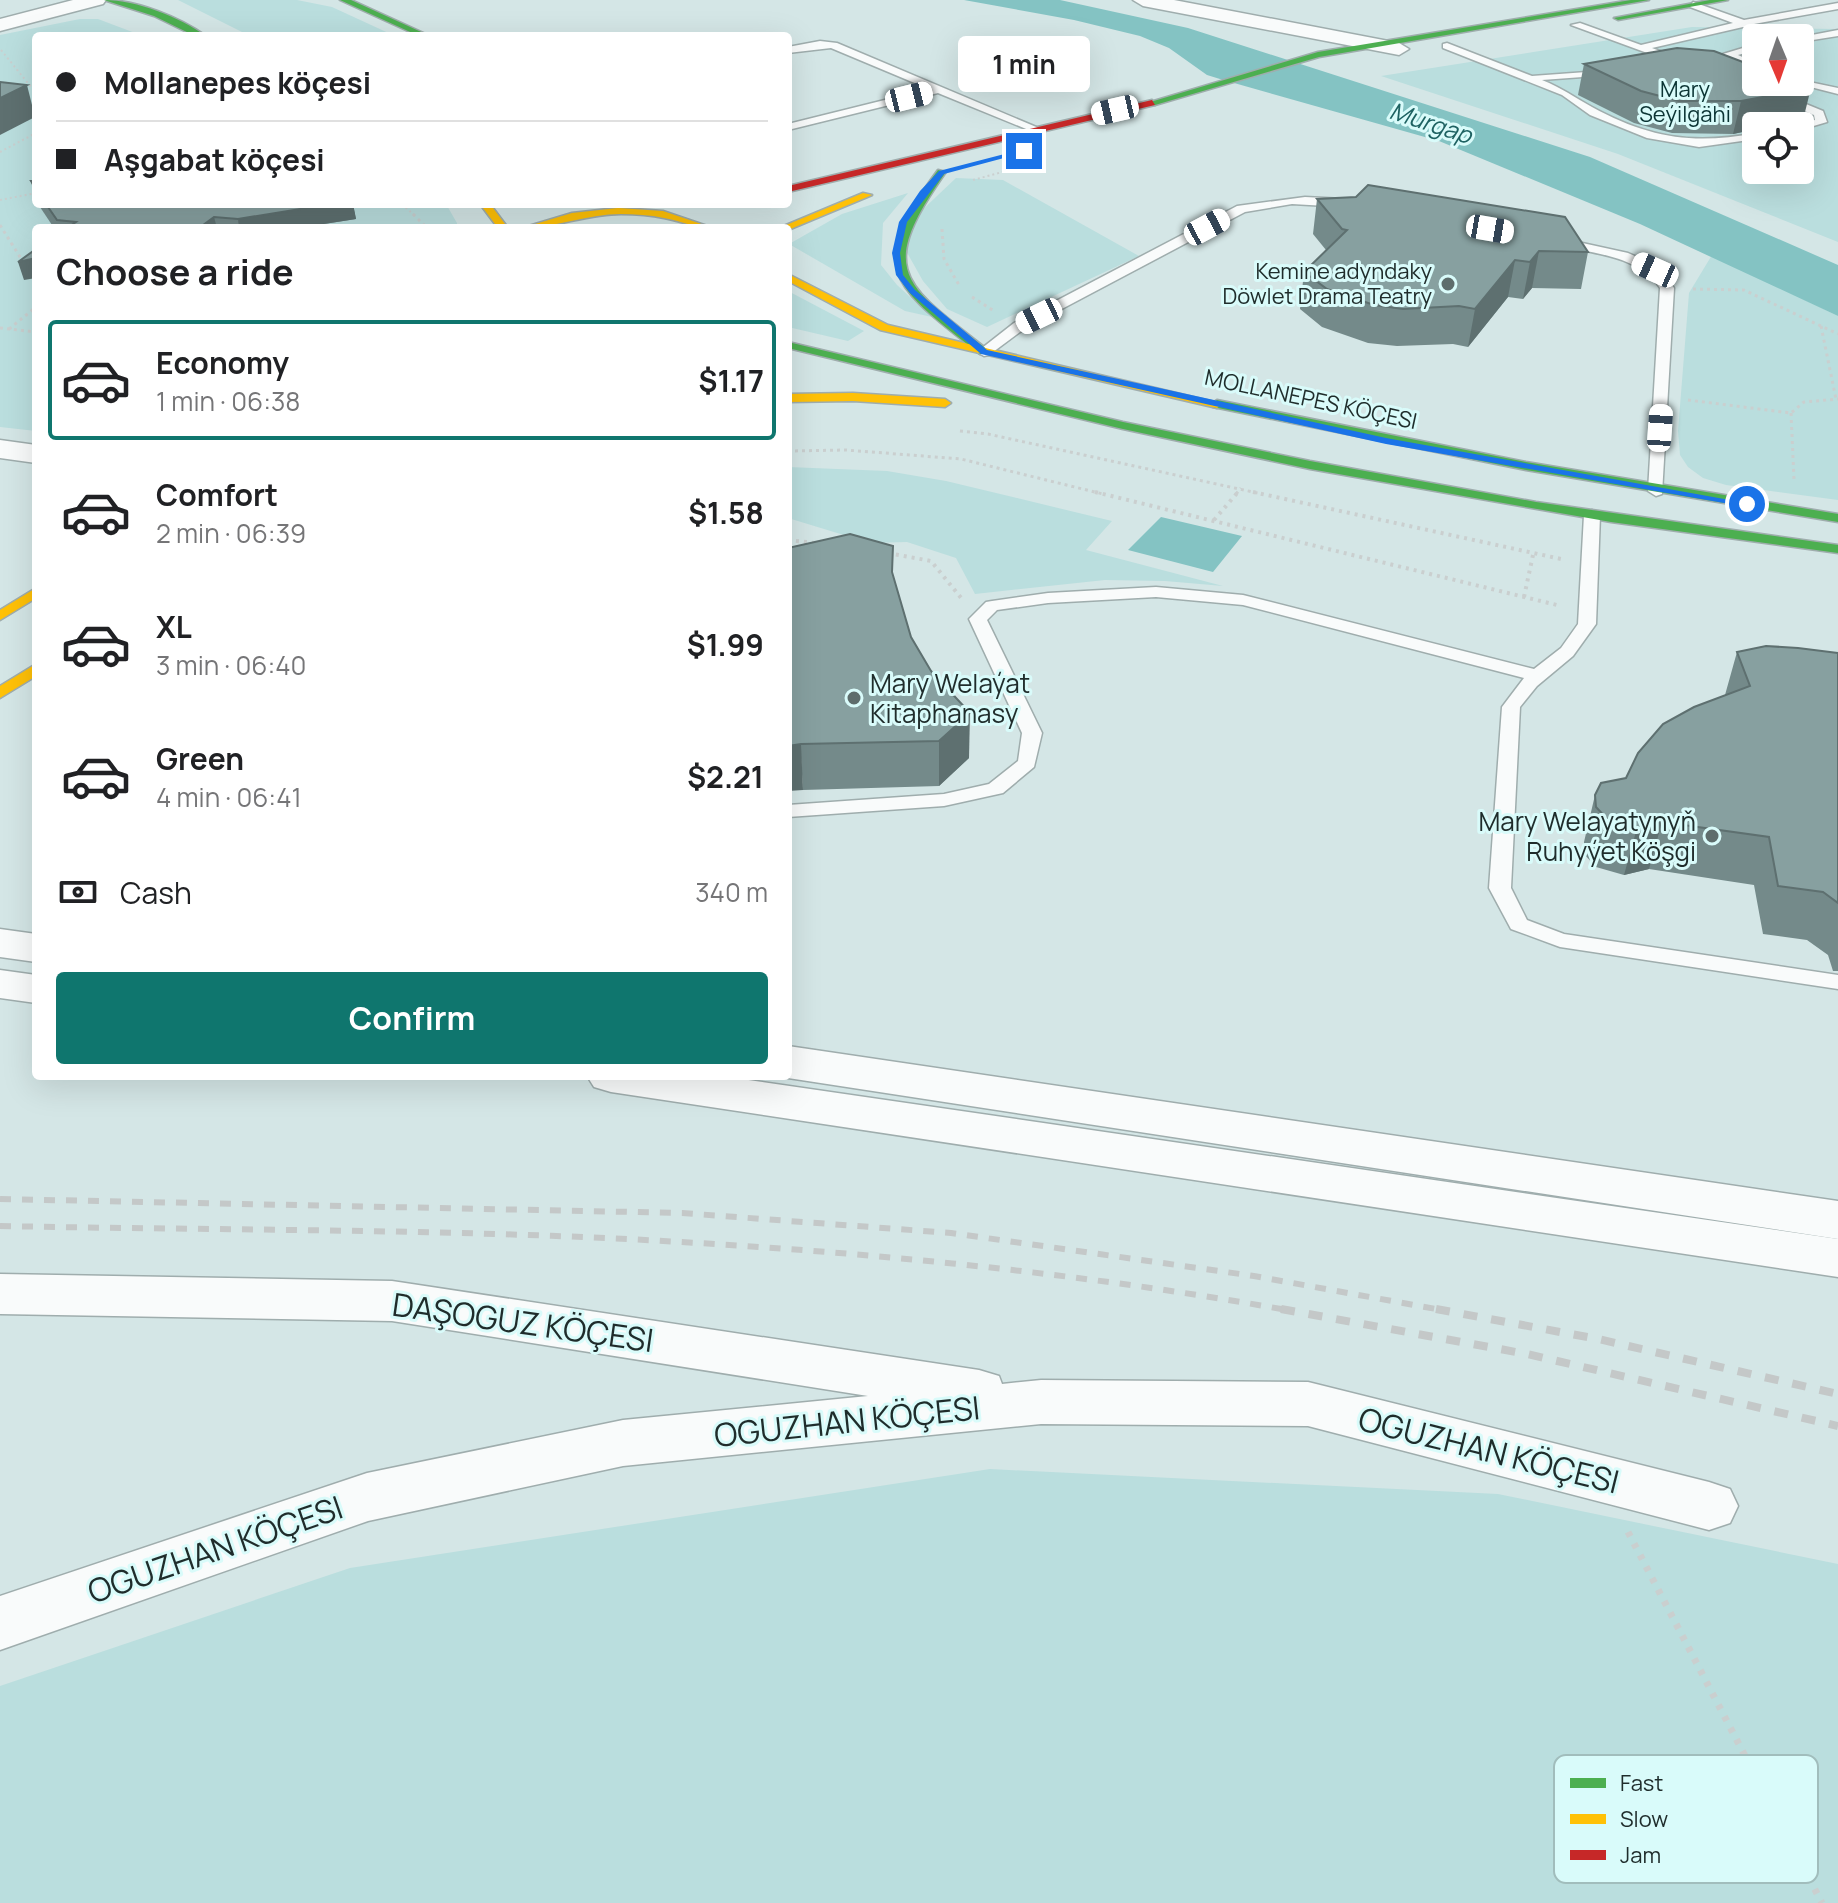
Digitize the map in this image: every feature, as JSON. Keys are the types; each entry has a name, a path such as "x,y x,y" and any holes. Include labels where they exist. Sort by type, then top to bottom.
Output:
{"main road":[{"path":"108,0 157,14 194,32"},
{"path":"344,0 417,32"},
{"path":"792,188 1196,92 1326,53 1645,0"},
{"path":"1326,53 1447,46 1724,0"},
{"path":"915,179 1134,122 1196,92"},
{"path":"941,172 922,193 903,222 896,253 900,275 913,292 984,352"},
{"path":"792,183 834,180"},
{"path":"792,225 889,187"},
{"path":"540,224 591,213 677,210 701,224"},
{"name":"MOLLANEPES KÖÇESI","path":"792,279 884,328 984,352 1386,441 1656,491 1838,518"},
{"path":"792,346 1267,456 1413,486 1592,515 1838,549"},
{"path":"792,398 853,397 988,406 1132,425"},
{"path":"0,616 32,595"},
{"path":"12,658 32,665"},
{"path":"0,693 32,669"}],"street":[{"path":"0,25 96,0"},
{"path":"1143,0 1399,49"},
{"path":"0,449 32,453"},
{"path":"0,943 32,947"},
{"path":"0,984 32,988"},
{"path":"792,1063 1838,1220"},
{"path":"668,1080 1838,1258"},
{"name":"DAŞOGUZ KÖÇESI","path":"0,1294 392,1301 1041,1402"},
{"name":"OGUZHAN KÖÇESI","path":"0,1623 382,1494 623,1443 1041,1402 1308,1404 1709,1506"}],"lane":[{"path":"1693,5 1741,23"},
{"path":"1642,54 1741,23 1838,6"},
{"path":"1576,25 1642,54 1655,53 1696,67"},
{"path":"1814,37 1838,33"},
{"path":"792,49 833,45 1035,129"},
{"path":"1447,46 1566,93 1576,104 1657,140 1711,145 1742,139"},
{"path":"1742,50 1728,54 1742,60"},
{"path":"1526,77 1616,71"},
{"path":"1814,86 1838,91"},
{"path":"792,126 940,89"},
{"path":"1774,96 1819,113 1821,122 1814,124"},
{"path":"984,352 1019,326 1241,209 1267,202 1302,200 1354,205"},
{"path":"1535,237 1623,256 1655,270 1667,288 1656,491"},
{"path":"1592,515 1587,624 1567,652 1538,676 1511,707 1500,888 1519,924 1560,940 1838,982"},
{"path":"792,811 944,800 996,789 1027,763 1032,733 978,619 992,606 1048,598 1156,592 1243,600 1538,676"}],"path":[{"path":"0,49 32,88"},
{"path":"0,152 32,135"},
{"path":"968,187 975,178 1020,167"},
{"path":"0,200 32,194"},
{"path":"406,208 421,224"},
{"path":"0,225 32,277"},
{"path":"943,226 940,253 950,276 968,294 1019,326"},
{"path":"1667,288 1744,290 1838,334"},
{"path":"8,329 32,310"},
{"path":"1662,397 1791,413 1804,402 1837,399 1821,326"},
{"path":"0,328 32,332"},
{"path":"1791,413 1794,480"},
{"path":"959,431 1003,437 1533,555 1589,564"},
{"path":"792,451 846,450 961,459 1587,613"},
{"path":"1214,520 1267,456"},
{"path":"792,540 828,545"},
{"path":"877,553 901,553 931,561 978,619"},
{"path":"1524,597 1533,555"},
{"path":"1600,1478 1745,1755"},
{"path":"1812,1883 1822,1903"}],"green space":[{"path":"178,0 297,0 332,7 386,32 242,32"},
{"path":"80,19 98,19 132,32 32,32 32,208 448,208 457,224 32,224 32,431 0,427 0,35"},
{"name":"Mary Seýilgähi","path":"1692,27 1742,28 1742,96 1814,96 1814,29 1838,29 1838,242 1618,154 1381,76"},
{"path":"956,178 1003,180 1139,256 987,327 947,309 923,281 905,249 919,213"},
{"path":"908,193 883,223 881,265 897,285 932,317 905,311 792,246 792,242 842,214"},
{"path":"1712,255 1838,316 1838,500 1726,485 1703,478 1688,467 1680,455 1678,431 1689,293"},
{"path":"792,293 864,331 848,341 792,328"},
{"path":"792,467 887,471 946,481 1112,521 1086,550 1223,586 1105,580 975,594 956,558 907,542 870,543 792,519"},
{"path":"990,1469 1498,1494 1838,1564 1838,1903 0,1903 0,1686 350,1568"}],"water":[{"name":"Murgap","path":"964,0 1060,0 1188,28 1590,157 1838,265 1838,316 1640,224 1439,141 1207,75 1169,48 1140,36 1074,20"},
{"path":"1161,517 1242,536 1213,572 1128,550"}],"building":[{"path":"1677,48 1714,51 1742,62 1742,96 1768,96 1741,101 1679,101 1641,91 1584,64"},
{"path":"0,82 27,85 0,98"},
{"path":"1368,185 1565,217 1588,252 1539,251 1530,262 1515,260 1475,309 1459,306 1403,309 1374,305 1327,289 1304,272 1347,230 1342,229 1317,199 1356,197"},
{"path":"49,208 306,208 238,219 214,217 204,224 73,224 76,222 57,220"},
{"path":"32,252 32,259 18,262"},
{"name":"Mary Welaýat Kitaphanasy","path":"850,534 893,546 892,572 911,637 931,671 970,713 939,741 792,745 792,547"},
{"name":"Mary Welayatynyň Ruhyýet Köşgi","path":"1766,646 1838,653 1838,903 1823,892 1778,886 1769,837 1662,822 1637,828 1608,820 1596,807 1595,795 1601,783 1626,778 1638,753 1663,724 1694,707 1750,686 1737,652"}],"railway":[{"path":"0,1199 682,1213 951,1233 1254,1276 1437,1309"},
{"path":"0,1226 454,1233 692,1243 950,1263 1122,1284 1291,1311"},
{"path":"1281,1309 1291,1311"},
{"path":"1437,1309 1447,1311"},
{"path":"1437,1309 1598,1339 1838,1394"},
{"path":"1291,1311 1527,1354 1838,1426"}],"traffic: fast":[{"path":"108,0 157,14 194,32"},
{"path":"344,0 417,32"},
{"path":"1152,103 1318,55 1645,0"},
{"path":"1618,18 1724,0"},
{"path":"941,172 903,231 899,254 902,273 913,291 931,310 984,352"},
{"path":"792,346 1123,425 1310,465 1536,506 1838,549"},
{"path":"1217,404 1526,466 1838,518"}],"traffic: slow":[{"path":"792,225 867,195"},
{"path":"488,208 500,224"},
{"path":"540,224 594,212 618,211 663,214 697,224"},
{"path":"792,279 884,328 1217,404"},
{"path":"792,398 853,397 945,403"},
{"path":"0,616 32,595"},
{"path":"0,693 32,672"}],"traffic: jam":[{"path":"792,188 1152,103"}],"place":[{"name":"Kemine adyndaky Döwlet Drama Teatry","path":"1448,284"},
{"name":"Mary Welaýat Kitaphanasy","path":"854,698"},
{"name":"Mary Welayatynyň Ruhyýet Köşgi","path":"1712,836"}],"route":[{"path":"1024,151 941,172 922,193 903,222 896,253 900,275 913,292 984,352 1386,441 1656,491 1747,504"}]}
